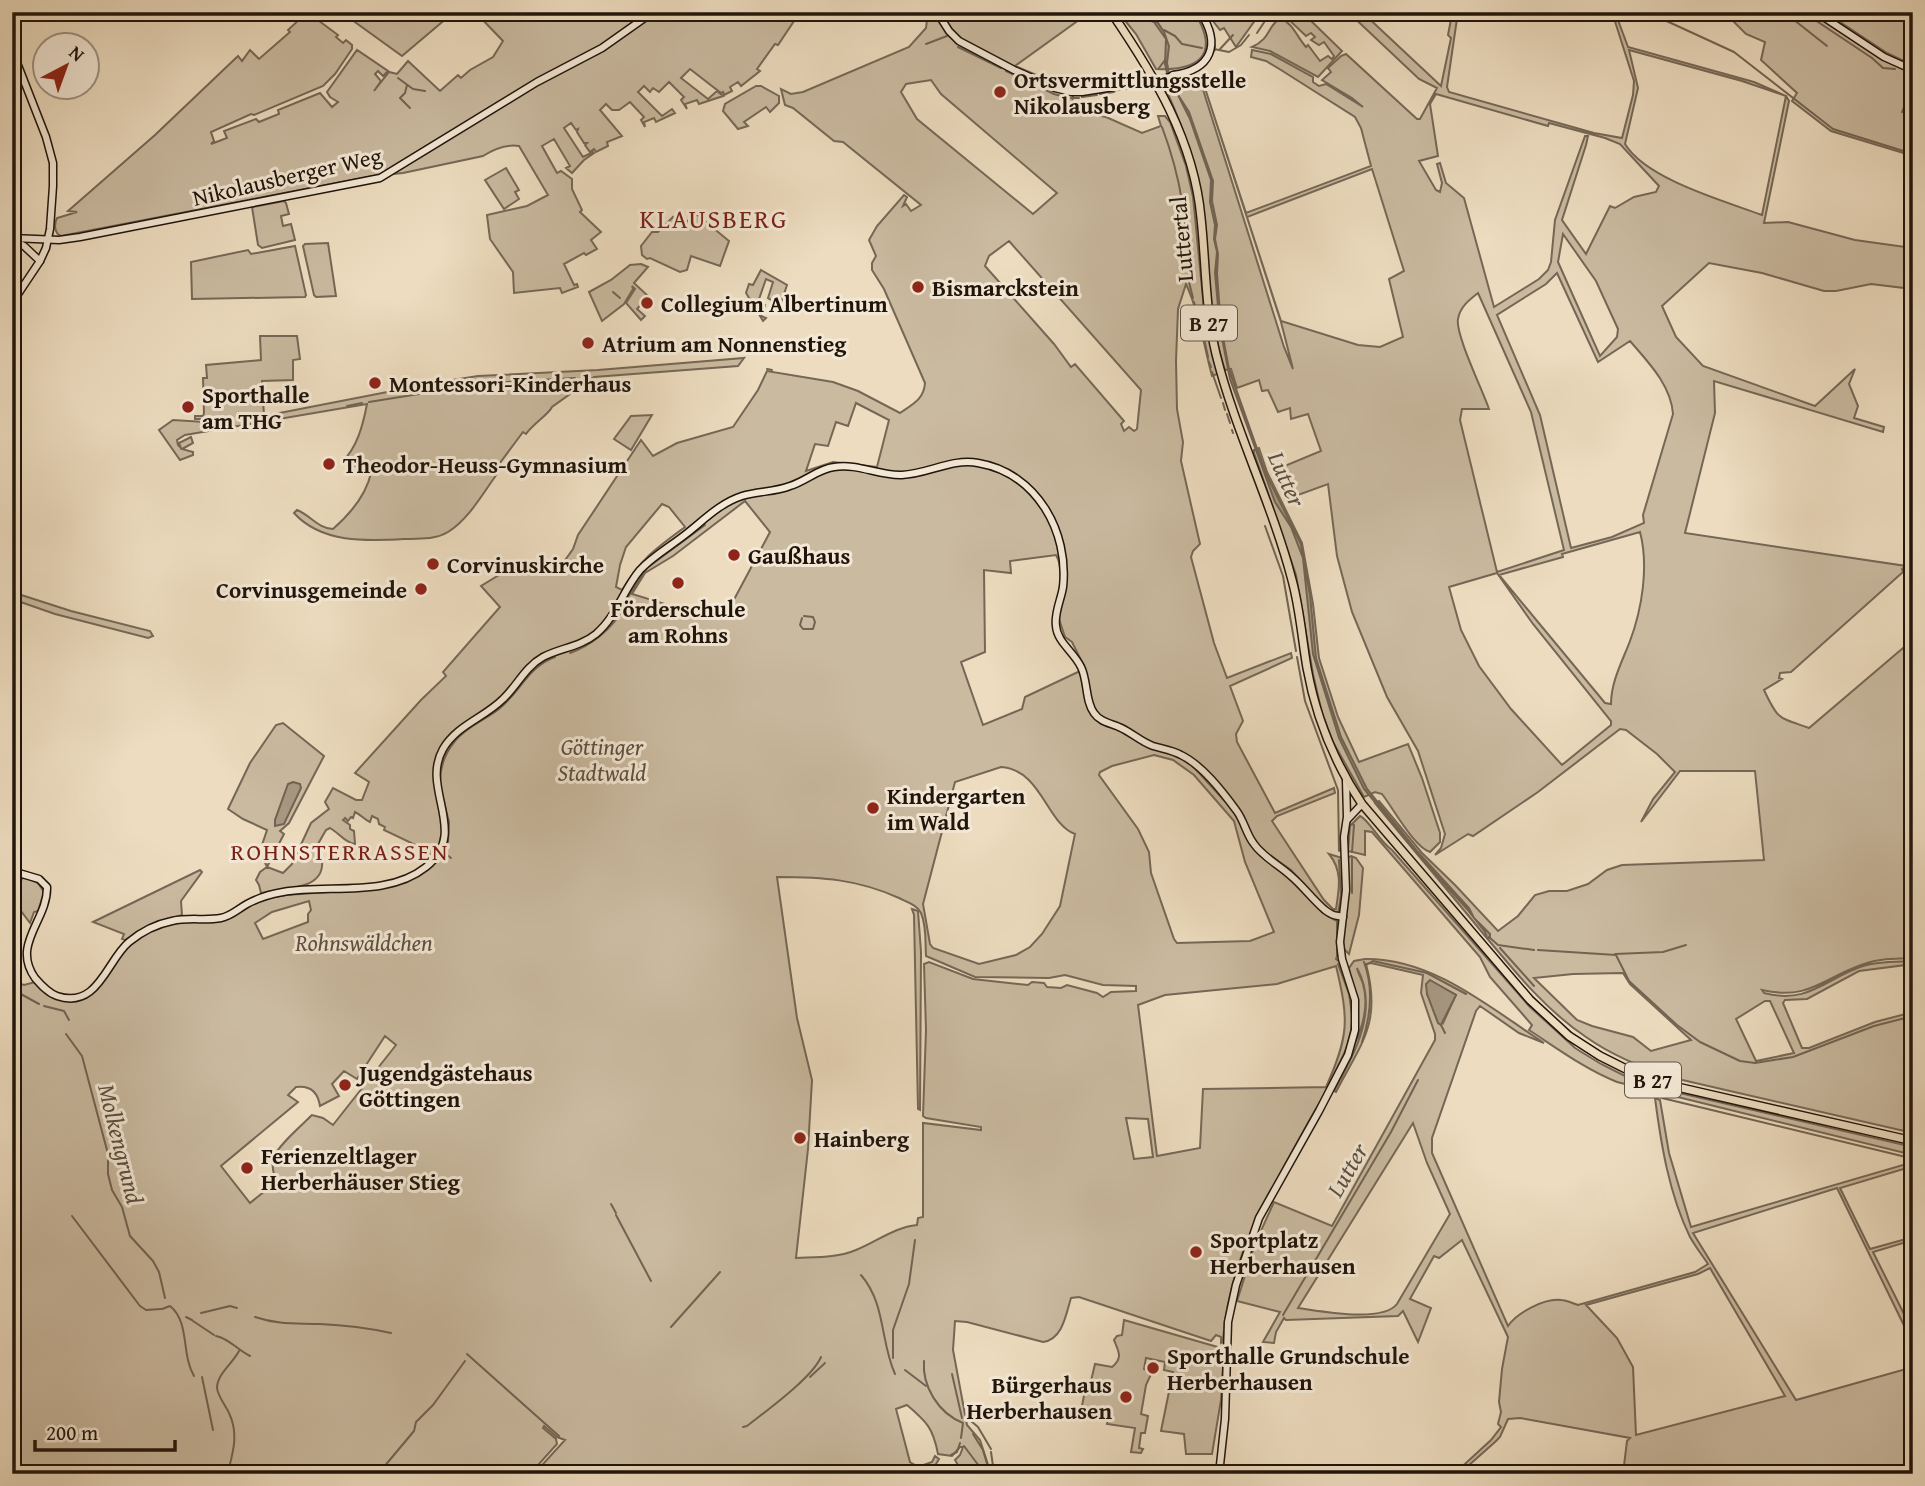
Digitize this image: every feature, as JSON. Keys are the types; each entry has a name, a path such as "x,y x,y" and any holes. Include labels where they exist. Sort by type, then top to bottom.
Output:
{"main road":[{"name":"B 27","path":"1111,12 1154,80"},
{"name":"Luttertal","path":"1154,80 1183,139 1195,183 1201,217 1207,305 1217,357 1292,578 1309,678 1320,720 1328,743 1362,804"},
{"name":"B 27","path":"1362,804 1530,1000 1569,1036 1600,1056 1632,1072 1673,1086 1913,1141"}],"street":[{"name":"Nikolausberger Weg","path":"12,239 60,240 80,237 380,178 537,82 602,48 653,12"},
{"path":"937,12 948,30 959,41 1063,90 1082,92 1193,72 1208,56 1209,30 1200,12"},
{"path":"1816,12 1884,57 1913,70"},
{"path":"12,50 46,137 53,163 52,211 48,239 40,261 12,303"},
{"name":"Nikolausberger Weg","path":"12,239 40,261"},
{"path":"12,871 39,879 47,887 48,894 31,932 26,952 30,968 39,982 52,994 63,998 90,992 128,942 158,925 182,919 224,918 260,898 286,891 373,886 406,879 433,860 444,839 445,822 436,774 440,755 449,741 463,727 500,702 525,671 539,659 575,646 597,633 612,616 635,577 647,564 713,512 743,495 791,486 836,466 902,475 955,463 974,462 1002,470 1020,481 1037,497 1052,518 1060,541 1063,570 1056,626 1059,637 1083,672 1095,714 1149,745 1172,751 1190,760 1235,808 1258,849 1289,873 1329,913 1343,917"},
{"path":"1219,1474 1231,1305 1252,1233 1315,1119 1353,1041 1357,1014 1342,959 1340,933 1346,890 1346,778"},
{"path":"1347,819 1352,810 1362,804"}],"green space":[{"path":"296,12 307,12 338,35 336,37 343,43 346,40 352,45 352,49 323,86 211,132 214,141 211,144 227,138 224,131 256,119 259,122 279,114 278,110 320,93 332,107 338,102 327,92 357,50 388,71 383,76 378,71 375,74 381,81 374,91 389,72 397,74 408,61 440,91 458,75 461,78 493,57 503,41 475,12 800,12 778,45 775,44 757,69 760,71 741,86 738,82 730,87 732,91 724,95 690,69 681,78 708,99 717,91 723,96 699,104 697,100 685,104 687,109 681,100 684,97 669,82 659,92 653,88 650,92 644,86 638,92 662,116 672,109 675,113 656,122 654,118 644,122 645,127 641,120 644,117 630,102 619,110 612,110 606,104 600,110 622,136 607,142 608,146 596,152 594,149 590,152 585,145 587,143 584,143 577,132 578,129 571,123 564,128 583,157 594,153 572,173 566,168 570,166 554,139 542,146 557,173 561,171 572,179 572,189 582,210 580,212 601,232 591,240 597,249 564,264 574,285 577,284 578,287 562,293 560,288 514,293 513,272 490,239 487,215 527,206 548,195 519,146 505,146 483,156 403,173 373,176 61,236 57,233 57,218 77,212 68,211 155,135 238,56 242,61 250,50 259,59 290,32 288,30 301,18"},
{"path":"341,12 454,12 402,56"},
{"name":"Göttinger Stadtwald","path":"928,12 1090,12 1015,66 1062,86 1071,81 1070,86 1093,84 1095,87 1074,89 1071,111 1106,117 1142,133 1161,126 1158,116 1165,116 1170,122 1186,166 1193,197 1205,319 1220,373 1212,376 1198,318 1186,284 1178,309 1176,361 1177,409 1183,442 1181,461 1200,544 1191,557 1214,643 1227,678 1291,653 1292,658 1230,686 1243,721 1236,734 1237,742 1275,813 1334,788 1335,793 1277,816 1272,821 1324,900 1333,909 1336,909 1339,880 1329,854 1342,858 1343,905 1335,913 1327,910 1291,870 1261,849 1252,838 1236,806 1190,757 1177,750 1149,742 1125,726 1102,718 1095,711 1085,668 1072,642 1065,637 1059,619 1053,621 1060,578 1056,555 1010,561 1011,573 984,570 985,652 961,662 983,725 1022,709 1025,697 1080,671 1086,703 1094,717 1145,745 1180,756 1189,762 1233,810 1254,849 1291,880 1323,913 1338,922 1336,959 1341,963 1352,997 1354,1018 1349,1043 1314,1116 1258,1216 1231,1296 1225,1341 1221,1343 1221,1337 1216,1335 1211,1341 1079,1297 1071,1298 1065,1318 1055,1336 1043,1342 955,1321 953,1350 967,1425 980,1440 991,1474 963,1474 955,1460 963,1447 952,1456 938,1454 928,1426 907,1405 896,1409 910,1462 918,1467 932,1462 935,1456 939,1459 936,1464 941,1474 534,1474 565,1440 544,1426 556,1439 557,1444 530,1474 12,1474 12,993 19,993 17,988 12,986 12,981 24,985 35,982 51,995 63,1000 77,999 90,994 99,986 130,943 158,927 193,920 221,921 259,900 286,895 385,888 413,878 437,860 422,848 384,830 385,827 379,824 378,819 372,816 370,822 355,812 353,818 343,820 354,831 355,844 330,828 326,830 318,844 322,866 320,874 314,880 298,887 261,893 256,880 260,872 267,867 283,873 292,864 311,823 329,809 325,802 333,788 356,800 362,800 369,782 355,773 446,676 443,672 500,607 481,586 509,569 558,570 641,440 653,456 677,443 733,427 758,390 767,371 833,382 858,391 900,413 920,397 925,383 884,289 872,270 876,256 869,240 877,226 904,195 907,197 903,206 906,204 911,211 921,205 843,142 834,141 793,108 785,105 781,89 791,94 803,92 909,47 926,28","holes":["931,80 941,94 1057,193 1033,214 917,119 901,92 906,84","1009,241 1141,390 1137,429 1134,431 1129,427 1124,431 1121,424 1124,421 1075,364 1071,367 985,266 989,256","856,403 889,420 877,467 833,462 806,471 815,444 828,446 836,422 848,426","745,501 770,532 730,607 694,613 632,594 645,573 673,556","662,504 669,507 685,527 650,554 622,590 616,587 626,547","1154,755 1173,760 1194,775 1234,821 1245,862 1274,932 1250,941 1177,943 1151,873 1149,852 1138,829 1099,775 1112,766","1001,767 1015,770 1026,777 1057,819 1075,834 1060,906 1042,934 1030,947 1016,955 979,964 933,948 923,904 955,782","777,877 854,883 908,902 919,910 923,918 926,956 975,977 1049,978 1065,975 1103,985 1136,986 1136,991 1111,992 1103,997 1067,985 1061,988 1047,987 1044,983 1032,982 1028,985 973,979 929,962 924,964 926,1030 923,1116 981,1127 981,1130 923,1123 923,1217 918,1218 917,1225 893,1232 849,1253 796,1258 808,1149 812,1080 797,1018","309,901 311,910 308,922 263,939 255,923 272,912","1336,966 1345,1015 1343,1041 1326,1087 1203,1089 1200,1148 1157,1156 1138,1005 1165,995 1277,984","385,1036 396,1045 333,1125 312,1115 284,1143 273,1159 276,1182 250,1203 221,1166 298,1102 288,1095 296,1087 306,1087 313,1091 320,1106 339,1096 332,1084 344,1071 357,1079","1126,1118 1148,1119 1153,1157 1134,1159"]},
{"path":"1118,12 1194,12 1206,39 1203,54 1190,65 1156,69 1136,34"},
{"path":"1206,12 1261,12 1236,47 1224,28 1220,30"},
{"path":"1348,12 1362,12 1441,86 1451,38 1448,35 1452,14 1458,12 1447,87 1449,92 1594,133 1622,138 1634,81 1612,12 1615,12 1628,47 1754,82 1786,96 1789,101 1764,223 1788,222 1855,240 1913,248 1913,289 1871,284 1824,291 1762,273 1709,263 1662,306 1676,337 1703,366 1815,406 1855,369 1849,384 1858,406 1854,418 1884,427 1883,432 1714,381 1715,413 1685,533 1906,566 1902,569 1903,572 1791,672 1780,673 1779,678 1782,679 1764,690 1780,716 1809,728 1903,648 1913,656 1913,958 1870,962 1805,990 1779,993 1762,990 1764,993 1779,996 1793,996 1863,966 1881,962 1913,961 1913,964 1859,971 1807,999 1785,1000 1783,1003 1802,1048 1809,1048 1875,1022 1913,1012 1913,1133 1678,1079 1608,1051 1556,1014 1529,987 1375,803 1379,801 1422,853 1498,931 1518,916 1535,895 1549,891 1567,891 1588,884 1607,870 1622,865 1764,860 1755,771 1680,771 1641,822 1653,799 1675,772 1657,754 1626,730 1620,729 1538,792 1473,836 1468,834 1435,855 1441,848 1445,834 1418,751 1387,697 1352,612 1337,556 1328,484 1287,499 1275,470 1321,451 1308,414 1291,419 1290,408 1278,412 1268,390 1262,391 1259,380 1237,388 1231,369 1225,370 1213,317 1200,191 1181,124 1167,92 1171,83 1195,76 1200,80 1293,369 1281,322 1201,76 1246,213 1371,166 1361,128 1355,117 1266,61 1251,57 1252,50 1271,54 1313,77 1313,82 1319,86 1326,84 1363,107 1322,80 1331,72 1328,68 1346,54 1417,119 1420,119 1437,88 1419,79","holes":["1629,50 1786,96 1762,215 1687,187 1635,157 1625,144 1638,88","1436,94 1620,144 1659,186 1656,192 1634,197 1615,208 1610,206 1586,254 1562,220 1586,145 1588,136 1585,136 1555,220 1548,270 1539,279 1494,307 1464,198 1446,183 1440,163 1437,164 1442,183 1440,192 1436,190 1419,161 1438,156 1430,104","1372,169 1404,271 1389,279 1403,337 1380,347 1358,345 1281,321 1247,217","1563,234 1596,281 1618,329 1617,337 1600,356 1558,262","1557,273 1598,362 1630,341 1658,375 1668,393 1673,414 1643,515 1644,523 1612,537 1571,548 1540,415 1497,315 1546,284","1478,293 1531,412 1564,550 1497,572 1460,420 1462,409 1489,409 1458,326 1458,319 1465,304","1640,532 1644,559 1641,601 1634,629 1615,680 1611,704 1605,703 1499,575 1563,557 1562,554","1497,573 1533,624 1611,721 1611,725 1562,765 1511,709 1479,666 1461,630 1449,587","1623,973 1630,984 1691,1040 1651,1051 1633,1037 1577,1020 1534,978","1765,1001 1770,1001 1794,1053 1756,1061 1736,1019"]},
{"path":"1703,12 1811,12 1885,60 1913,73 1913,87 1902,112 1913,116 1913,156 1831,131 1792,101 1797,93 1761,60 1765,42 1746,34 1726,14 1714,17"},
{"path":"1825,12 1913,12 1913,50 1908,63 1887,53"},
{"path":"1305,15 1342,51 1318,77 1270,51 1252,47 1263,40 1273,24 1281,18 1320,61 1328,56 1332,59 1334,56 1324,42 1319,45 1311,40 1315,37 1311,33 1306,36 1287,18"},
{"path":"756,86 779,96 779,103 770,112 766,107 744,122 748,126 738,129 723,111 725,104"},
{"path":"506,168 519,190 515,192 519,199 504,209 485,180"},
{"path":"284,201 289,214 281,216 283,226 291,224 295,240 262,248 258,245 252,207"},
{"path":"695,213 729,241 720,266 691,256 687,270 680,272 642,255 641,246 652,232 658,232 673,217 683,226"},
{"path":"328,243 336,296 316,297 303,246"},
{"path":"295,246 305,297 192,299 191,262 248,250 251,254"},
{"path":"641,264 648,267 634,283 648,296 637,309 645,316 641,320 626,303 635,289 632,286 633,289 624,304 602,321 589,292 630,265"},
{"path":"761,270 787,285 780,306 768,298 773,282 766,279 758,302 765,305 761,316 766,318 763,321 746,293 749,284 753,285"},
{"path":"260,336 297,336 300,359 293,360 293,380 262,381 264,416 408,388 407,383 412,382 414,386 478,376 598,370 744,358 738,366 594,377 552,407 526,434 523,432 494,471 497,474 456,527 428,538 361,540 318,530 294,513 297,510 302,512 323,527 333,529 356,504 371,473 362,465 350,467 342,462 355,443 367,404 185,435 177,440 178,445 181,448 179,443 191,437 193,443 182,449 193,452 193,455 180,460 159,430 173,420 204,422 203,419 195,419 195,416 203,416 204,413 203,378 207,378 206,365 261,360"},
{"path":"652,415 631,450 614,439 631,416"},
{"path":"1259,448 1267,472 1302,543 1319,658 1338,717 1359,762 1408,744 1440,833 1440,842 1430,852 1417,843 1382,794 1375,792 1364,797 1333,742 1322,713 1313,674 1296,575 1254,453 1254,450"},
{"path":"12,592 71,611 150,631 153,636 148,638 55,614 12,599"},
{"path":"283,723 324,756 289,823 280,831 284,834 267,867 260,851 267,830 228,809 250,763 276,725"},
{"path":"1360,816 1529,1006 1575,1048 1601,1064 1627,1077 1671,1091 1913,1147 1913,1155 1617,1082 1572,1058 1529,1030 1532,1025 1490,977 1480,957 1372,832 1365,831 1365,855 1348,851 1350,826"},
{"path":"1348,858 1356,858 1363,868 1359,915 1349,954 1343,948 1342,939 1348,897"},
{"path":"200,870 202,872 181,901 182,915 155,923 125,940 122,939 124,934 93,922"},
{"path":"23,876 38,883 44,892 38,911 34,912 30,923 15,903"},
{"path":"912,909 918,911 921,952 920,1110 918,1109"},
{"path":"1365,959 1390,961 1414,967 1460,987 1544,1043 1519,1033 1480,1006 1432,1138 1432,1153 1508,1326 1524,1312 1547,1301 1563,1300 1578,1305 1695,1272 1708,1264 1690,1237 1671,1186 1655,1098 1660,1100 1669,1153 1691,1227 1913,1162 1913,1168 1840,1188 1870,1249 1913,1237 1913,1240 1873,1252 1913,1332 1913,1344 1837,1188 1693,1233 1796,1400 1913,1367 1913,1470 1897,1474 1623,1474 1627,1441 1630,1438 1520,1418 1508,1419 1500,1437 1459,1474 1454,1474 1491,1440 1501,1427 1498,1424 1501,1412 1499,1402 1508,1337 1462,1240 1439,1258 1434,1256 1410,1299 1431,1308 1418,1342 1403,1311 1398,1316 1284,1318 1276,1332 1274,1343 1263,1342 1280,1312 1237,1301 1255,1244 1274,1202 1332,1226 1435,1040 1421,993 1423,975 1366,964 1372,1002 1370,1018 1361,1046 1336,1092 1334,1091 1356,1047 1365,1016 1365,992 1364,1015 1354,1045 1358,1022 1349,968 1354,961","holes":["1430,981 1456,995 1443,1023 1427,994","1413,1123 1450,1214 1397,1304 1389,1310 1365,1314 1298,1308","1710,1268 1785,1396 1636,1435 1633,1367 1617,1338 1586,1305 1698,1274"]},
{"path":"1124,1320 1224,1351 1221,1400 1212,1454 1186,1454 1184,1434 1161,1431 1173,1372 1164,1370 1165,1362 1146,1358 1144,1369 1152,1372 1146,1385 1141,1414 1148,1416 1145,1433 1141,1433 1141,1453 1131,1452 1135,1428 1107,1424 1109,1413 1081,1411 1086,1385 1091,1381 1095,1364 1112,1367 1118,1361 1114,1340 1122,1335"}],"shaded area":[{"path":"1128,12 1146,15 1158,23 1164,32 1169,46 1167,63 1171,84 1189,112 1213,181 1212,201 1217,225 1215,239 1218,254 1221,327 1229,369 1266,474 1301,544 1310,595 1316,658 1341,737 1367,789 1417,851 1469,908 1474,918 1364,789 1339,738 1313,654 1303,558 1291,527 1275,502 1230,379 1220,328 1215,273 1217,252 1214,239 1215,225 1210,202 1211,180 1190,119 1178,95 1170,87 1165,64 1166,39 1154,22"},
{"path":"288,784 300,784 301,788 284,824 275,826"},
{"path":"1474,918 1490,934 1490,938 1487,938"},
{"path":"1430,980 1456,995 1441,1025 1427,994 1426,984"}],"waterway":[{"path":"1257,33 1271,12"},
{"path":"1647,12 1734,52 1833,129 1913,154"},
{"path":"1784,12 1827,46"},
{"path":"1803,12 1883,68 1895,69"},
{"path":"1164,30 1182,44 1202,48"},
{"path":"1220,49 1233,35"},
{"path":"1214,49 1229,52 1241,45 1249,35"},
{"path":"926,44 947,36"},
{"path":"1214,41 1215,50"},
{"path":"958,47 1001,68"},
{"path":"1159,68 1165,60"},
{"path":"1006,71 1068,98"},
{"path":"398,78 413,89 425,91"},
{"path":"407,85 400,98 410,108"},
{"path":"1100,94 1114,92"},
{"path":"1082,97 1097,95"},
{"path":"1071,98 1079,98"},
{"path":"1162,127 1174,164 1184,213 1187,272 1193,298"},
{"path":"613,292 620,298"},
{"path":"1194,302 1202,330"},
{"path":"1203,334 1208,357"},
{"path":"1209,362 1211,367"},
{"path":"767,369 772,370"},
{"path":"1212,372 1221,398"},
{"path":"504,382 575,378"},
{"path":"458,387 499,383"},
{"path":"369,402 450,389"},
{"path":"347,406 362,403"},
{"path":"1223,403 1225,410"},
{"path":"1227,414 1230,423"},
{"path":"628,597 647,568 705,525"},
{"path":"1265,526 1283,576 1296,651"},
{"path":"570,653 600,636 623,610"},
{"path":"802,618 800,625 803,629 813,629 813,617 804,616"},
{"path":"440,782 446,755 459,736 499,709 531,673 555,657"},
{"path":"1297,657 1305,701 1338,790 1339,851"},
{"path":"441,791 449,822 448,842"},
{"path":"1352,824 1352,852"},
{"path":"442,851 451,858"},
{"path":"1352,858 1352,893"},
{"path":"1338,915 1341,896 1339,860"},
{"path":"1337,919 1337,956"},
{"path":"1489,937 1498,945 1534,950"},
{"path":"1615,954 1663,952 1686,945"},
{"path":"1500,948 1534,986"},
{"path":"1538,950 1616,955 1629,981 1677,1025 1700,1042 1740,1061 1755,1063 1793,1057 1874,1026 1913,1016"},
{"path":"1366,965 1373,961 1427,973 1466,994"},
{"path":"1362,1042 1370,1002 1364,962"},
{"path":"1338,964 1349,994 1352,1014"},
{"path":"19,993 39,1004"},
{"path":"44,1006 64,1011 69,1020"},
{"path":"1223,1340 1233,1281 1243,1253 1266,1200 1336,1074 1352,1023"},
{"path":"1441,1025 1445,1033"},
{"name":"Molkengrund","path":"66,1034 82,1056 108,1154 108,1174 112,1190 122,1207 130,1236 153,1261 159,1272 165,1298"},
{"name":"Lutter","path":"1283,1315 1391,1132 1418,1080"},
{"path":"1662,1098 1906,1157"},
{"path":"611,1204 616,1213"},
{"path":"616,1215 651,1281"},
{"path":"72,1216 140,1306 146,1310 161,1309"},
{"path":"893,1358 893,1330 909,1284 915,1240"},
{"path":"671,1327 720,1272"},
{"path":"861,1275 875,1298 895,1374"},
{"path":"162,1309 170,1306 180,1321 194,1376"},
{"path":"201,1313 230,1306 237,1308"},
{"name":"Molkengrund","path":"186,1317 192,1320"},
{"path":"255,1317 391,1333"},
{"name":"Molkengrund","path":"193,1321 214,1335"},
{"name":"Molkengrund","path":"216,1336 250,1356"},
{"name":"Molkengrund","path":"228,1472 234,1428 217,1388 222,1373 239,1351"},
{"path":"467,1354 559,1436"},
{"path":"743,1427 799,1384 821,1357"},
{"path":"378,1474 414,1431 416,1422 433,1405 465,1361"},
{"path":"924,1361 926,1380 933,1398 946,1413 963,1423 961,1438"},
{"path":"810,1377 825,1363"},
{"path":"905,1370 926,1386"},
{"path":"952,1374 962,1418"},
{"path":"202,1377 213,1430"},
{"path":"971,1421 978,1427 991,1449"},
{"path":"973,1434 983,1450 990,1474"},
{"path":"951,1455 957,1452 960,1443"},
{"path":"964,1446 985,1474"},
{"path":"991,1452 993,1466 997,1472"}],"place":[{"name":"Ortsvermittlungsstelle Nikolausberg","path":"1000,92"},
{"name":"Bismarckstein","path":"918,287"},
{"name":"Collegium Albertinum","path":"647,303"},
{"name":"Atrium am Nonnenstieg","path":"588,343"},
{"name":"Montessori-Kinderhaus","path":"375,383"},
{"name":"Sporthalle am THG","path":"188,407"},
{"name":"Theodor-Heuss-Gymnasium","path":"329,464"},
{"name":"Gaußhaus","path":"734,555"},
{"name":"Corvinuskirche","path":"433,564"},
{"name":"Förderschule am Rohns","path":"678,583"},
{"name":"Corvinusgemeinde","path":"421,589"},
{"name":"Kindergarten im Wald","path":"873,808"},
{"name":"Jugendgästehaus Göttingen","path":"345,1085"},
{"name":"Hainberg","path":"800,1138"},
{"name":"Ferienzeltlager Herberhäuser Stieg","path":"247,1168"},
{"name":"Sportplatz Herberhausen","path":"1196,1252"},
{"name":"Sporthalle Grundschule Herberhausen","path":"1153,1368"},
{"name":"Bürgerhaus Herberhausen","path":"1126,1397"}],"district":[{"name":"KLAUSBERG","path":"714,218"},
{"name":"ROHNSTERRASSEN","path":"340,851"}],"park label":[{"name":"Rohnswäldchen","path":"364,942"}]}
